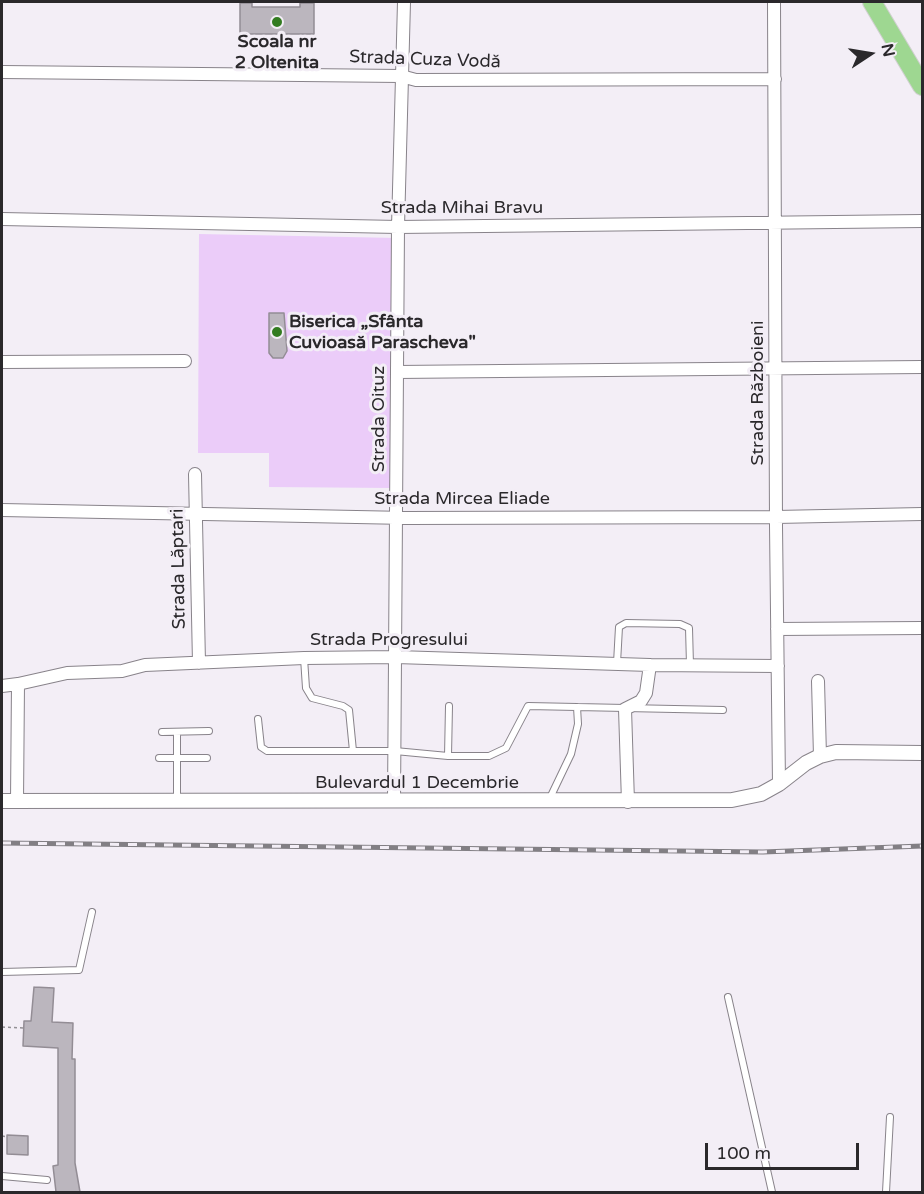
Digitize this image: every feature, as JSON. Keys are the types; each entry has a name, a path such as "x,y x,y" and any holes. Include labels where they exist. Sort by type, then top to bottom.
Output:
{"main road":[{"path":"872,2 922,86"}],"street":[{"name":"Strada Oituz","path":"394,801 398,227 404,2"},
{"name":"Strada Războieni","path":"774,2 779,784"},
{"name":"Strada Cuza Vodă","path":"2,72 401,76 416,80 775,79"},
{"name":"Strada Mihai Bravu","path":"2,219 398,227 922,221"},
{"path":"2,362 185,361"},
{"path":"397,372 922,367"},
{"name":"Strada Lăptari","path":"195,474 199,663"},
{"name":"Strada Mircea Eliade","path":"2,510 397,518 776,517 922,513"},
{"path":"777,629 922,628"},
{"name":"Strada Progresului","path":"2,686 67,673 122,671 145,665 304,658 396,657 650,665 778,666"},
{"path":"628,802 625,709 641,701 646,693 650,665"},
{"path":"818,681 820,756"},
{"path":"17,801 18,684"},
{"name":"Bulevardul 1 Decembrie","path":"2,801 628,802 732,800 761,794 779,784 806,762 836,752 922,753"}],"lane":[{"path":"616,663 619,627 626,623 680,624 689,628 690,665"},
{"path":"304,658 306,688 312,698 343,706 349,710 353,751"},
{"path":"448,756 449,706"},
{"path":"258,719 261,747 267,751 395,751 448,756 489,756 506,748 528,706 723,710"},
{"path":"549,801 571,754 578,724 577,707"},
{"path":"162,732 209,731"},
{"path":"177,732 177,801"},
{"path":"159,758 207,758"},
{"path":"2,972 79,970 92,912"},
{"path":"728,998 772,1192"},
{"path":"886,1192 890,1118"},
{"path":"2,1176 47,1180"}],"path":[{"path":"2,1027 24,1028"},
{"path":"2,1137 7,1137"}],"shaded area":[{"path":"199,234 397,238 391,488 269,487 269,453 198,453"}],"building":[{"path":"240,3 252,3 252,7 300,7 300,3 314,3 314,34 240,34"},
{"name":"Biserica „Sfânta Cuvioasă Parascheva\"","path":"269,313 284,313 287,351 283,358 273,358 269,353"},
{"path":"34,987 54,988 52,1022 73,1023 75,1163 80,1192 56,1192 53,1166 58,1165 58,1048 23,1046 24,1021 31,1021"},
{"path":"7,1135 28,1136 28,1155 7,1154"}],"railway":[{"path":"2,843 763,852 922,846"}],"place":[{"name":"Scoala nr 2 Oltenita","path":"277,22"},
{"name":"Biserica „Sfânta Cuvioasă Parascheva\"","path":"277,332"}]}
